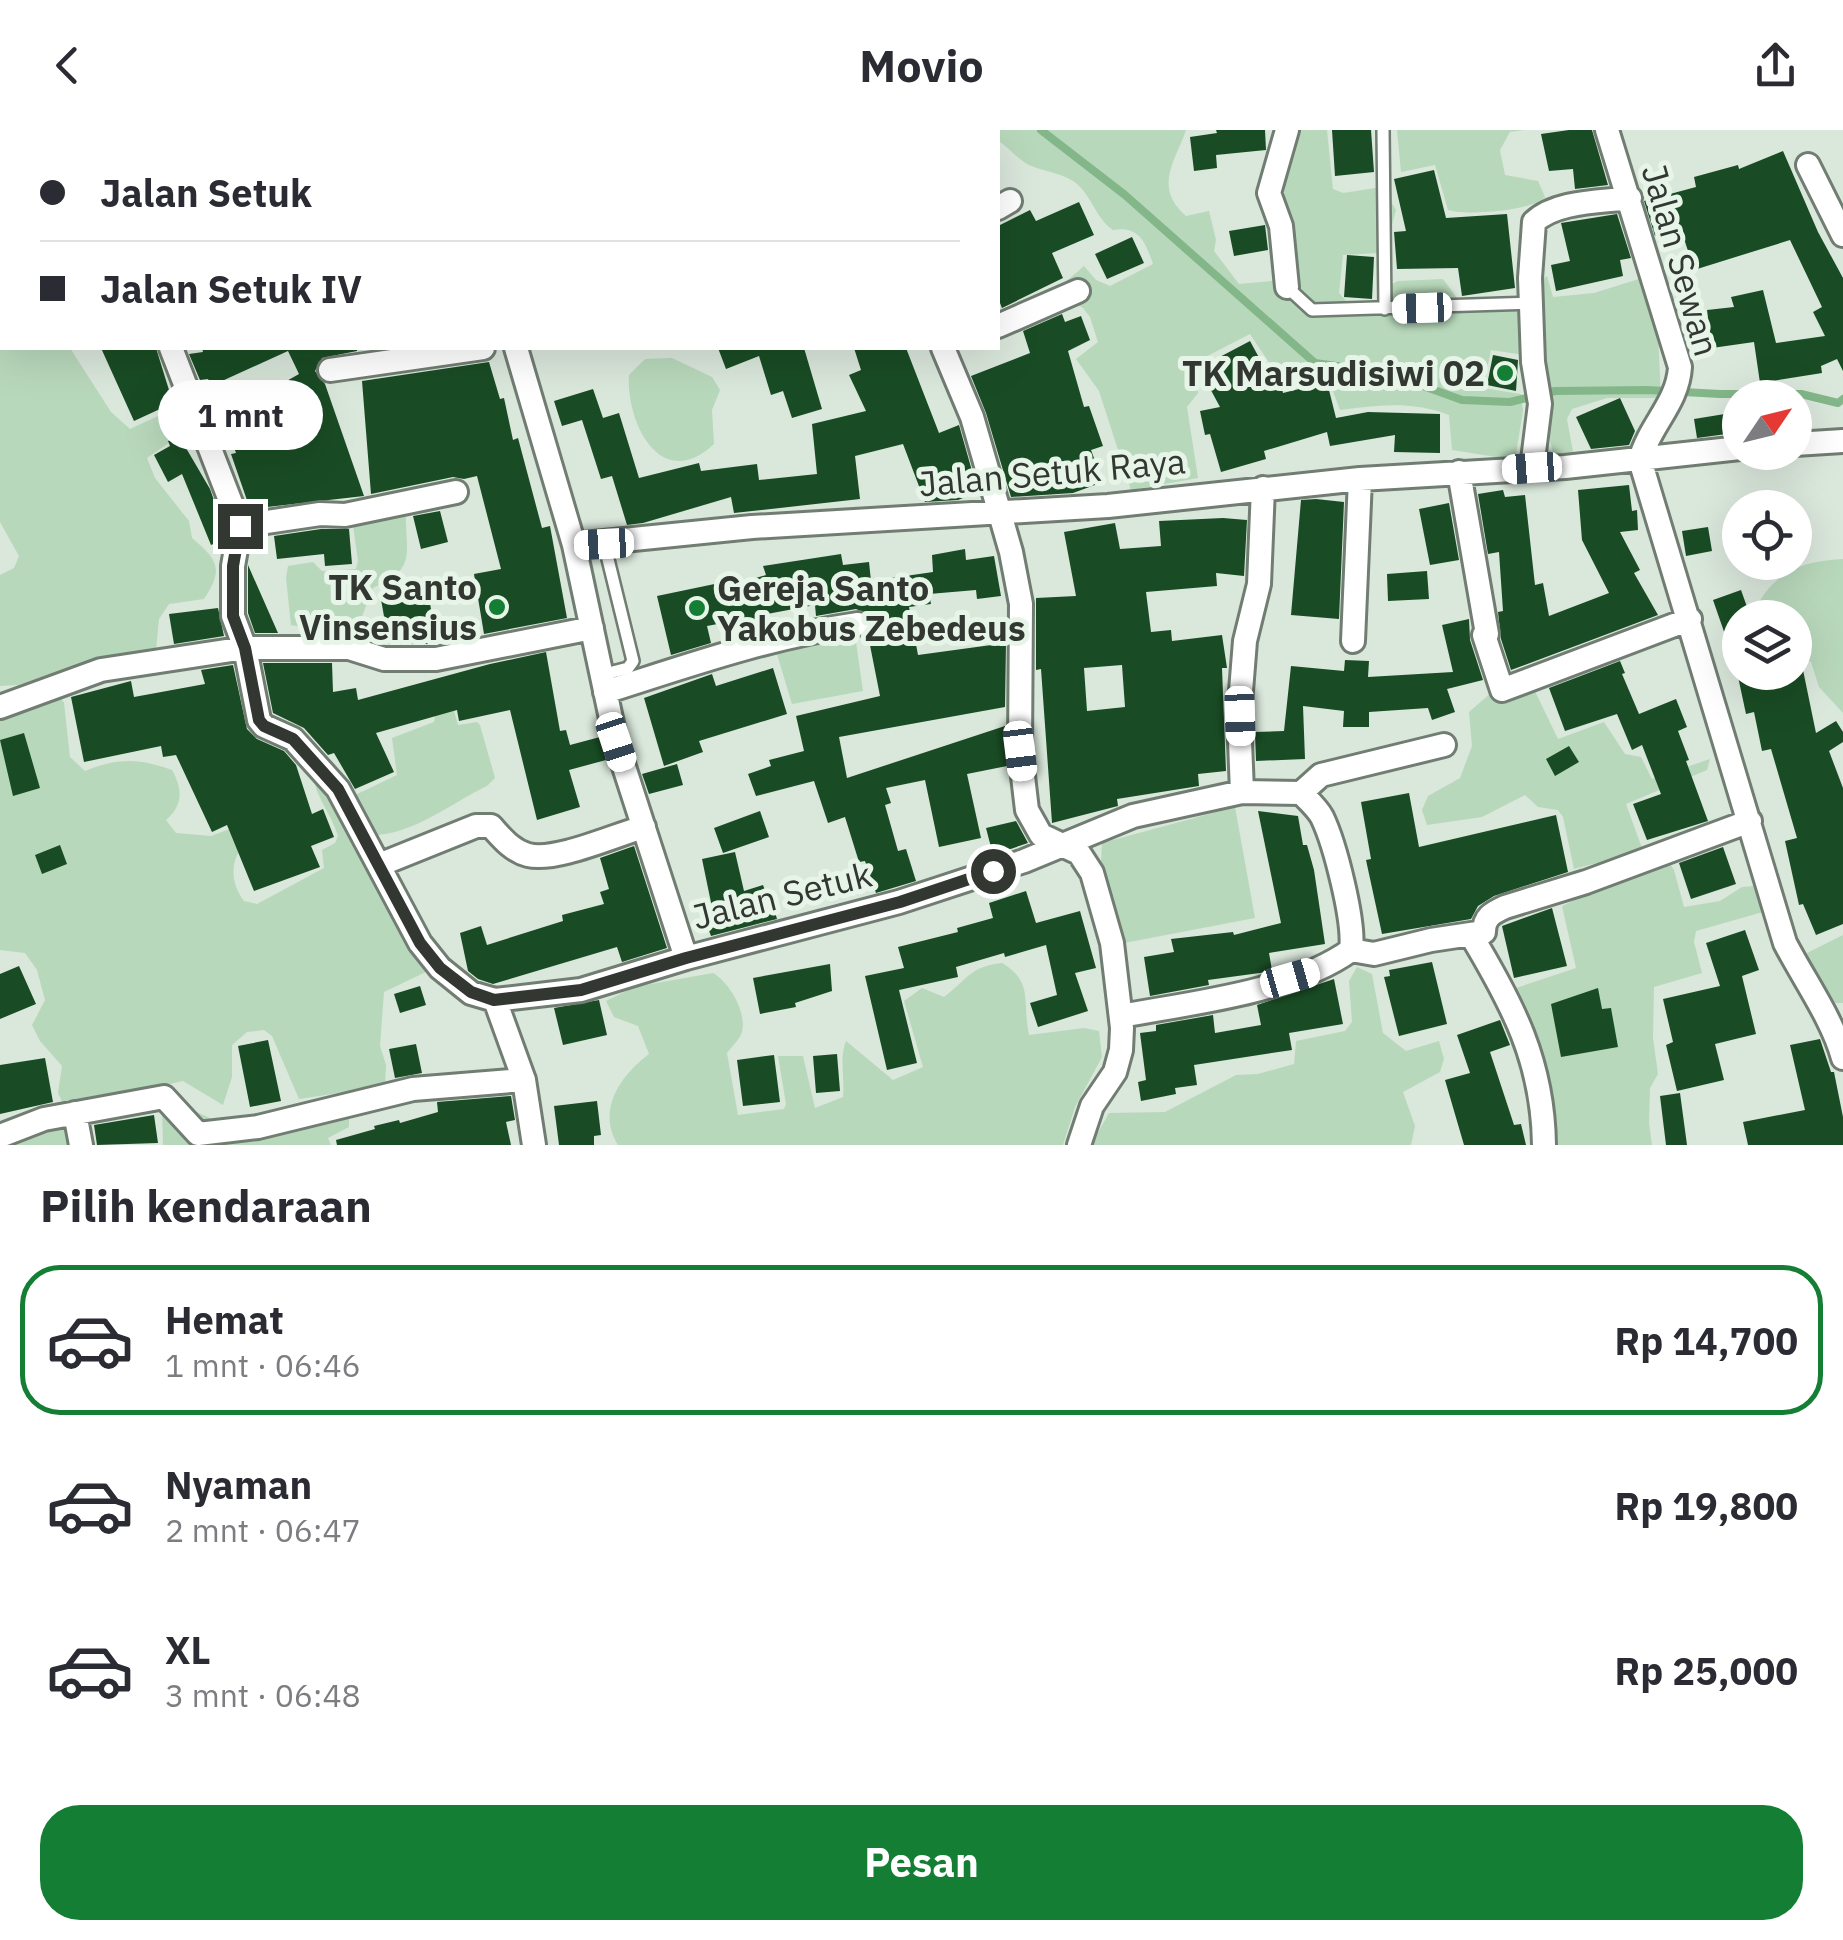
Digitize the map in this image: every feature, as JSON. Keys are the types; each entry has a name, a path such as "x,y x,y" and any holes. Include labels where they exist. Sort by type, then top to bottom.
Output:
{"street":[{"path":"1286,287 1281,226 1269,193 1287,130"},
{"name":"Jalan Sewan","path":"1606,130 1680,367 1679,384 1650,432 1640,460"},
{"path":"1808,165 1843,235"},
{"path":"1532,468 1539,393 1531,304 1534,222 1543,213 1630,198"},
{"path":"1000,325 1078,290"},
{"path":"172,350 240,526 233,566 233,616 245,648 259,720 293,739 330,779 420,943 440,968 471,992 494,1000 581,990 686,958"},
{"path":"330,370 470,350"},
{"path":"517,350 574,545"},
{"path":"945,350 972,417 1011,552 1021,604 1020,751 1027,810 1041,835 1079,854 1092,874 1112,943 1121,1050 1115,1072 1092,1106 1079,1145"},
{"path":"1812,443 1843,441"},
{"name":"Jalan Setuk Raya","path":"574,545 752,527 1108,506 1360,478 1640,460 1722,450"},
{"path":"1640,460 1784,943 1832,1026 1843,1058"},
{"path":"1459,472 1487,634 1484,635 1502,690 1690,619"},
{"path":"1353,641 1360,478"},
{"path":"1242,792 1240,716 1246,641 1259,584 1263,488"},
{"path":"240,526 320,514 345,515 456,492"},
{"name":"Jalan Setuk","path":"574,545 616,742 686,958 900,902 1024,861 1133,816 1242,792 1302,793"},
{"path":"604,684 796,633 858,624"},
{"path":"0,706 102,670 245,648 348,648 401,661 436,659 592,628"},
{"path":"1121,1016 1233,994 1301,975 1334,962 1350,950 1353,933 1330,839 1322,816 1302,793 1320,775 1444,745"},
{"path":"1350,950 1374,954 1484,932 1484,922 1492,912 1750,822"},
{"path":"378,865 476,826 491,826 508,844 526,855 545,856 644,827"},
{"path":"1471,935 1510,1001 1530,1052 1543,1108 1544,1145"},
{"path":"494,1000 524,1080 534,1145"},
{"path":"0,1136 44,1120 164,1097 198,1134 258,1127 413,1088 524,1080"},
{"path":"75,1113 81,1145"}],"lane":[{"path":"1383,130 1385,309"},
{"path":"1286,287 1312,310 1531,304"},
{"path":"604,544 633,660 604,684"}],"green space":[{"path":"1000,130 1186,130 1170,174 1171,195 1176,205 1186,216 1209,211 1216,240 1214,251 1239,284 1282,280 1285,167 1297,130 1327,130 1333,189 1343,193 1382,187 1396,210 1388,239 1379,253 1343,255 1339,293 1347,302 1382,308 1382,289 1398,281 1443,279 1460,302 1515,306 1524,313 1524,355 1491,350 1483,388 1521,394 1523,411 1515,460 1452,450 1449,415 1435,411 1395,405 1340,410 1328,378 1276,373 1250,334 1192,364 1198,393 1187,407 1198,478 1131,490 1099,391 1076,359 1098,342 1090,317 1082,307 1055,291 1084,266 1096,280 1110,286 1153,264 1140,237 1107,225 1073,181 1021,160 1000,143"},
{"path":"1397,130 1524,130 1510,132 1500,150 1505,175 1538,181 1545,197 1527,206 1499,211 1448,210 1435,165 1401,172"},
{"path":"1547,276 1553,297 1594,293 1642,278 1658,334 1661,398 1607,398 1572,409 1567,419 1573,452 1566,458 1554,456 1549,437 1537,282"},
{"path":"0,350 71,350 111,412 130,429 169,411 181,411 188,418 190,428 147,458 155,478 189,521 192,538 212,559 214,580 204,599 169,604 159,619 156,651 0,686 0,575 14,568 19,556 0,522"},
{"path":"672,358 712,377 720,390 712,410 714,444 695,457 678,461 663,457 650,446 634,413 630,394 629,375 645,359"},
{"path":"406,507 404,565 373,588 354,637 291,625 288,566 313,562 322,571 356,569 352,518"},
{"path":"1843,559 1843,713 1819,687 1812,665 1812,600 1761,600 1777,580 1812,580 1812,563"},
{"path":"854,628 863,691 792,704 774,644"},
{"path":"1531,683 1558,739 1604,722 1625,754 1641,757 1652,779 1710,759 1707,770 1626,804 1643,851 1574,869 1563,817 1558,810 1538,807 1525,795 1482,817 1427,825 1422,810 1428,796 1460,778 1472,746 1469,712 1491,693"},
{"path":"58,693 64,703 70,757 85,771 128,761 172,770 180,797 166,820 176,833 211,836 235,827 247,840 233,870 244,901 257,904 324,868 322,850 335,843 338,836 315,783 313,775 320,774 428,971 384,992 380,1046 386,1065 385,1086 299,1099 272,1036 264,1030 247,1032 232,1045 232,1077 223,1105 183,1081 65,1108 58,1093 62,1066 32,1025 45,1000 37,970 25,953 0,950 0,713"},
{"path":"451,700 458,725 480,725 495,778 414,825 367,835 351,797 397,775 392,738 434,722 436,710"},
{"path":"1235,807 1255,918 1124,943 1101,863 1102,843"},
{"path":"1666,858 1674,870 1684,907 1720,901 1742,887 1754,886 1763,912 1696,931 1694,942 1702,973 1654,987 1653,1038 1658,1074 1650,1088 1652,1145 1555,1145 1551,1095 1516,988 1576,968 1562,906"},
{"path":"1843,935 1843,1003 1834,1003 1811,967 1807,953"},
{"path":"1002,963 1023,985 1029,1035 1084,1028 1099,1031 1102,1057 1075,1107 1063,1145 618,1145 612,1132 611,1106 615,1094 629,1072 649,1054 638,1026 614,1017 606,1001 634,987 713,973 725,983 739,1007 743,1024 741,1035 727,1053 738,1115 784,1109 778,1056 803,1056 815,1108 843,1097 846,1041 893,1080 923,1067 904,1001 922,988 944,997 975,971"},
{"path":"1357,967 1372,974 1383,1033 1406,1051 1439,1041 1444,1059 1440,1072 1403,1092 1415,1126 1411,1145 1091,1145 1109,1113 1165,1112 1236,1075 1258,1074 1294,1064 1296,1041 1345,1031 1352,1022 1349,981"},
{"path":"175,1102 236,1130 349,1111 349,1127 328,1138 331,1145 163,1145 162,1108"},
{"path":"61,1121 89,1145 0,1145"}],"building":[{"path":"1216,130 1265,130 1266,150 1216,155 1217,168 1194,171 1190,137 1217,133"},
{"path":"1332,130 1371,130 1374,172 1335,176"},
{"path":"1592,130 1608,185 1575,189 1573,169 1549,171 1541,134"},
{"path":"1783,151 1843,278 1843,371 1837,359 1821,366 1822,373 1760,380 1754,342 1712,348 1707,310 1734,307 1731,297 1763,290 1776,343 1825,336 1813,312 1822,307 1790,240 1694,270 1681,229 1655,236 1644,201 1696,187 1694,177 1738,165 1739,169"},
{"path":"1434,170 1446,218 1507,214 1515,288 1462,296 1458,268 1397,269 1394,232 1406,231 1394,179"},
{"path":"1079,202 1094,235 1052,253 1063,278 1002,308 1000,225 1030,210 1036,221"},
{"path":"1617,214 1631,258 1620,260 1623,276 1556,291 1551,265 1570,261 1561,223"},
{"path":"1265,225 1268,250 1234,256 1229,231"},
{"path":"1132,237 1144,263 1107,279 1095,254"},
{"path":"1347,255 1374,257 1372,299 1344,297"},
{"path":"1062,314 1065,322 1081,316 1090,340 1068,351 1084,407 1089,406 1103,446 1091,450 1103,482 1073,493 1011,497 971,376 1030,353 1023,331"},
{"path":"1250,341 1275,387 1281,385 1283,393 1327,382 1336,418 1368,412 1440,414 1440,453 1394,452 1395,435 1330,446 1327,432 1264,451 1266,459 1221,472 1210,434 1205,435 1200,411 1220,407 1199,368"},
{"path":"102,350 157,350 173,403 134,421"},
{"path":"357,350 322,358 315,371 325,384 364,496 250,509 223,417 299,374 288,351 211,386 208,379 200,380 189,354 203,352"},
{"path":"719,350 805,350 822,409 792,418 783,391 771,395 759,356 726,369"},
{"path":"855,350 907,350 939,433 959,425 978,492 958,500 925,502 903,444 855,456 860,499 734,513 731,497 627,525 612,476 601,479 582,420 562,426 554,401 593,389 603,418 619,413 639,478 699,463 701,471 757,464 759,480 817,474 812,424 866,411 849,375 861,370"},
{"name":"TK Marsudisiwi 02","path":"1493,355 1518,360 1516,391 1487,385"},
{"path":"489,362 500,399 504,398 513,440 518,438 542,528 550,526 567,618 484,634 474,574 501,569 477,476 453,477 371,494 362,381"},
{"path":"1620,398 1635,431 1629,445 1591,449 1576,417"},
{"path":"1722,414 1722,435 1697,438 1694,419"},
{"path":"179,436 210,489 224,528 222,540 211,545 182,474 168,482 154,455"},
{"path":"1629,485 1638,530 1620,532 1640,570 1634,573 1658,615 1511,670 1498,612 1503,611 1499,552 1488,554 1478,494 1503,490 1505,497 1525,495 1535,585 1543,583 1549,616 1609,593 1582,540 1578,490"},
{"path":"1301,500 1344,502 1339,619 1291,615"},
{"path":"1449,503 1459,560 1430,565 1419,509"},
{"path":"440,511 448,542 421,549 413,516"},
{"path":"1247,520 1244,576 1216,573 1217,586 1146,592 1151,632 1171,630 1172,641 1222,635 1227,668 1222,668 1226,771 1198,774 1199,786 1117,799 1118,806 1052,823 1041,669 1036,670 1036,598 1076,596 1064,532 1115,523 1120,549 1161,546 1159,521","holes":["1122,665 1125,707 1087,711 1084,668"]},
{"path":"1708,527 1712,551 1686,556 1682,531"},
{"path":"349,529 352,564 325,566 324,554 277,559 274,536"},
{"path":"965,549 966,560 994,556 1001,596 977,599 976,590 929,594 931,604 909,607 918,655 1006,643 1005,707 839,737 847,778 1005,726 1007,766 967,774 981,838 939,847 925,780 886,788 891,803 885,805 898,851 906,849 916,881 876,893 865,861 859,862 845,817 828,823 814,781 756,796 748,774 771,766 769,760 804,751 796,716 880,696 868,635 873,622 870,615 856,609 816,616 815,605 767,614 770,626 748,632 744,619 707,626 711,643 671,655 657,596 729,581 730,586 766,575 763,566 841,554 843,565 869,562 871,581 933,572 932,555"},
{"path":"248,565 278,633 255,633 248,613"},
{"path":"1427,571 1429,599 1388,601 1387,574"},
{"path":"427,586 437,644 389,644 380,594"},
{"path":"1741,590 1745,600 1722,600 1722,626 1713,600"},
{"path":"218,608 224,636 174,644 169,614"},
{"path":"1469,619 1470,640 1483,680 1447,689 1455,712 1432,720 1428,708 1369,712 1369,727 1343,727 1344,711 1303,706 1305,759 1256,761 1255,732 1284,731 1291,666 1344,671 1345,660 1369,661 1368,677 1453,672 1442,625"},
{"path":"546,652 560,731 566,730 570,745 600,737 606,760 569,770 580,807 537,820 510,710 459,721 457,710 376,733 394,772 355,789 334,753 328,755 304,728 273,713 263,663 332,663 333,692 356,688 358,700"},
{"path":"1620,661 1639,714 1676,699 1687,727 1678,731 1708,821 1647,840 1633,804 1661,794 1642,745 1632,750 1617,714 1565,731 1549,688"},
{"path":"233,665 247,729 257,739 284,751 296,765 312,814 323,809 334,837 311,846 320,867 254,891 227,825 212,832 176,755 163,757 161,746 84,762 71,697 131,681 134,697 205,684 201,670"},
{"path":"773,668 787,714 699,741 703,752 664,766 644,698 712,674 716,686"},
{"path":"1741,690 1807,690 1816,733 1836,721 1843,732 1843,742 1829,751 1843,788 1843,924 1816,935 1803,904 1799,905 1785,841 1797,838 1771,749 1762,751 1754,712 1746,714"},
{"path":"24,733 40,788 13,796 0,740"},
{"path":"1569,746 1579,762 1555,776 1546,759"},
{"path":"677,764 683,785 649,794 642,774"},
{"path":"1409,793 1419,847 1556,815 1568,872 1494,896 1478,906 1471,919 1382,934 1366,860 1371,859 1361,802"},
{"path":"760,811 769,837 723,853 714,828"},
{"path":"1258,811 1298,816 1303,845 1307,845 1314,870 1325,944 1269,953 1272,970 1267,972 1208,980 1209,985 1150,996 1144,957 1174,952 1171,939 1233,932 1234,935 1281,923"},
{"path":"1016,821 1028,843 993,855 986,828"},
{"path":"60,845 67,864 42,874 35,855"},
{"path":"634,846 667,948 622,962 617,947 493,984 468,971 460,933 481,926 487,945 563,921 562,915 604,904 600,892 609,889 600,858"},
{"path":"1723,847 1736,884 1691,899 1679,863"},
{"path":"735,852 744,891 763,885 777,919 711,936 705,920 714,917 702,859"},
{"path":"1026,891 1036,923 1080,911 1096,968 1075,973 1088,1011 1038,1027 1030,1003 1057,995 1046,945 956,967 958,977 899,990 917,1063 887,1070 865,976 904,968 898,947 958,932 957,928 993,918 989,903"},
{"path":"1552,908 1567,966 1514,978 1502,926"},
{"path":"1745,930 1759,970 1742,976 1756,1034 1715,1044 1724,1080 1677,1091 1666,1045 1673,1042 1663,999 1720,986 1706,943"},
{"path":"1432,962 1447,1024 1399,1036 1384,977 1390,976 1389,970"},
{"path":"830,964 832,991 795,1003 796,1007 760,1014 753,978"},
{"path":"19,966 36,1004 0,1019 0,974"},
{"path":"1334,979 1343,1024 1289,1033 1292,1050 1194,1065 1197,1085 1175,1088 1176,1094 1141,1101 1138,1082 1146,1080 1140,1033 1156,1031 1156,1025 1213,1015 1215,1033 1261,1025 1257,1005"},
{"path":"420,986 426,1005 400,1013 394,994"},
{"path":"1598,988 1602,1009 1611,1008 1618,1047 1561,1057 1551,1004"},
{"path":"599,1000 607,1035 563,1045 554,1008"},
{"path":"1500,1020 1510,1045 1490,1052 1514,1125 1521,1124 1526,1145 1464,1145 1445,1080 1470,1073 1457,1035"},
{"path":"1820,1039 1834,1072 1843,1117 1843,1145 1748,1145 1743,1122 1805,1110 1790,1045"},
{"path":"268,1040 281,1101 250,1107 238,1046"},
{"path":"416,1044 422,1073 395,1078 389,1049"},
{"path":"837,1054 840,1091 816,1093 813,1056"},
{"path":"774,1055 780,1102 743,1106 737,1060"},
{"path":"45,1058 53,1102 0,1114 0,1065"},
{"path":"1680,1093 1687,1145 1666,1145 1660,1096"},
{"path":"511,1096 515,1120 506,1122 511,1145 337,1145 336,1140 375,1129 374,1126 438,1112 437,1102"},
{"path":"597,1101 601,1135 594,1136 594,1145 559,1145 554,1106"},
{"path":"154,1115 158,1143 97,1145 94,1125"}],"waterway":[{"path":"1041,130 1125,195 1315,363 1387,373 1462,400 1510,402 1555,391 1647,390 1801,394 1838,403 1843,399"}],"place":[{"name":"TK Marsudisiwi 02","path":"1505,373"},
{"name":"TK Santo Vinsensius","path":"497,607"},
{"name":"Gereja Santo Yakobus Zebedeus","path":"697,608"}],"route":[{"path":"240,526 233,566 233,616 245,648 259,720 293,739 338,789 420,943 440,968 471,992 494,1000 581,990 900,902 993,871"}]}
